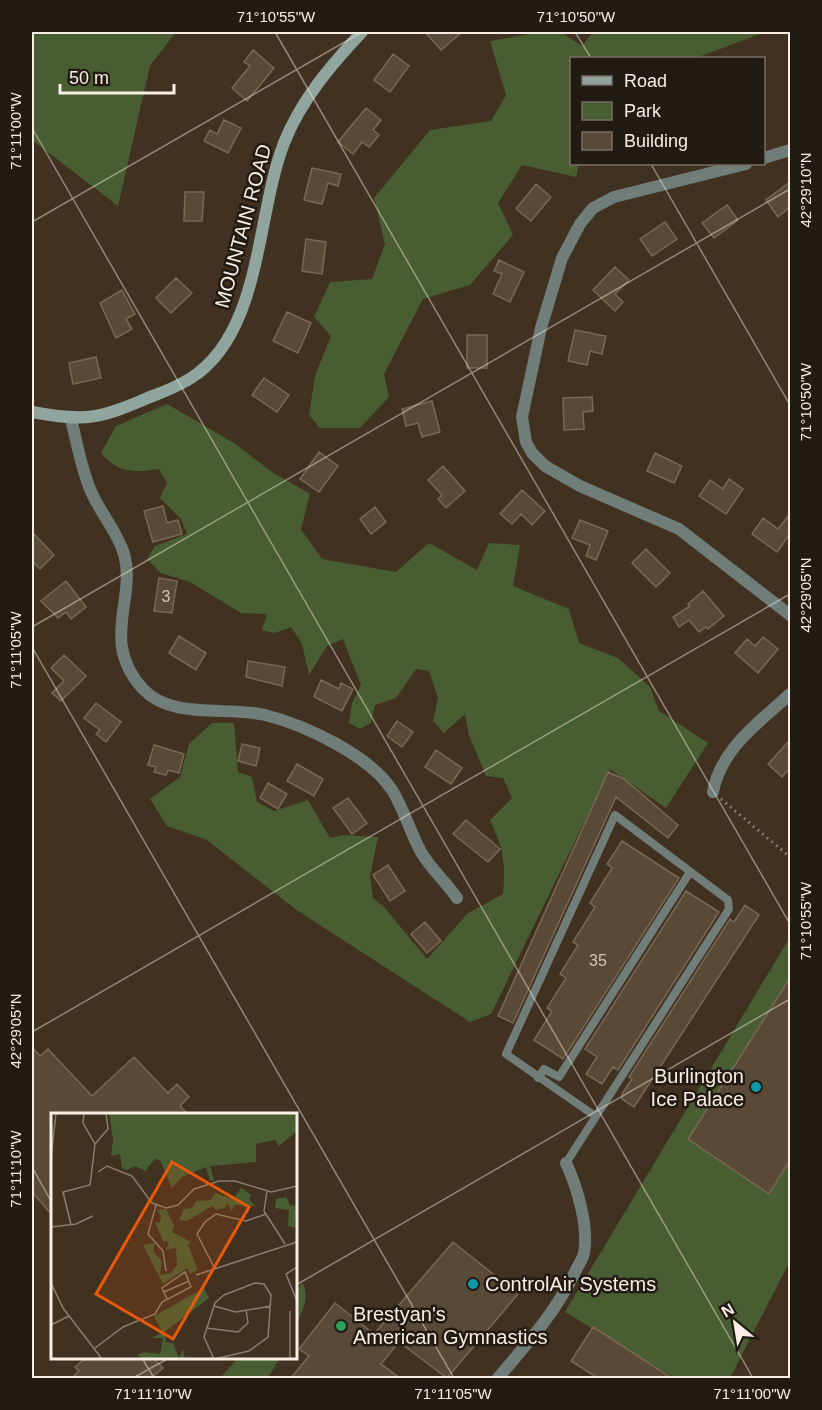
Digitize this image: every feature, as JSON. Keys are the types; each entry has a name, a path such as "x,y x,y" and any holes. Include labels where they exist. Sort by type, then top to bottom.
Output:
{"street":[{"name":"MOUNTAIN ROAD","path":"32,412 71,419 94,418 122,409 192,377 232,333 251,285 271,180 285,141 300,109 338,57 362,32"},
{"path":"765,158 790,150"},
{"path":"742,165 614,197 593,208 562,258 541,328 522,417 526,442 532,453 545,466 580,486 679,528 790,615"},
{"path":"71,419 91,491 124,553 126,576 120,626 121,642 132,671 142,688 151,696 174,706 248,712 281,720 339,746 373,769 392,790 420,850 457,898"},
{"path":"713,792 716,779 739,741 790,694"},
{"path":"498,1378 564,1294 584,1253 583,1216 574,1180 566,1163"}],"lane":[{"path":"566,1163 729,909 728,900 615,815 506,1054 595,1116"},
{"path":"538,1078 544,1068 559,1077 690,872"}],"path":[{"path":"713,792 790,857"}],"green space":[{"path":"32,32 176,32 150,66 118,206 32,140"},
{"path":"541,32 561,32 582,46 593,32 765,32 699,57 570,57 570,165 579,165 576,177 522,165 498,203 513,235 470,285 423,299 384,374 389,397 360,428 320,428 309,415 315,376 331,336 314,317 330,282 372,279 385,244 374,198 430,130 491,121 506,95 490,41"},
{"path":"167,404 234,443 272,472 310,494 301,529 322,559 396,572 429,543 477,570 489,543 520,545 513,586 569,609 579,643 618,658 650,687 659,711 708,743 666,808 610,769 491,1014 470,1022 295,909 207,840 167,826 150,799 180,777 189,744 212,723 234,723 238,772 252,777 257,802 274,811 308,800 330,838 343,835 378,837 370,876 373,898 385,908 427,959 468,913 503,894 502,856 490,820 512,798 503,778 486,776 469,735 465,714 444,733 433,721 438,698 429,671 416,669 396,698 375,705 371,723 360,729 349,723 352,703 361,685 343,639 327,646 309,675 302,644 291,627 275,633 262,630 267,614 241,613 190,582 161,573 147,559 155,546 187,534 181,519 160,498 167,483 159,469 127,470 107,460 101,453 116,426"},
{"path":"790,937 790,1261 730,1378 675,1378 565,1312"},
{"path":"303,1283 306,1294 305,1304 297,1321 297,1288"},
{"path":"237,1359 279,1359 268,1378 220,1378"}],"building":[{"path":"425,32 462,32 441,50"},
{"path":"253,50 274,68 247,101 232,88 250,66 244,62"},
{"path":"393,54 409,66 390,92 374,80"},
{"path":"366,108 381,120 373,130 379,135 369,147 362,142 353,154 338,142"},
{"path":"224,120 241,128 228,153 204,141 210,130 217,134"},
{"path":"312,168 341,174 338,186 328,183 322,204 304,200"},
{"path":"790,182 790,207 778,217 766,200"},
{"path":"536,184 551,197 531,221 516,209"},
{"path":"185,192 204,192 202,221 184,221"},
{"path":"727,205 738,220 714,238 702,223"},
{"path":"665,222 677,239 652,256 640,239"},
{"path":"306,239 326,242 322,274 302,271"},
{"path":"499,260 524,272 510,302 493,294 502,274 494,271"},
{"path":"615,267 629,280 615,294 623,302 615,311 593,290"},
{"path":"176,278 192,293 171,313 156,298"},
{"path":"122,290 135,314 126,319 132,329 116,338 100,303"},
{"path":"287,312 311,323 298,353 273,341"},
{"path":"575,330 606,336 602,354 590,351 587,365 568,361"},
{"path":"467,335 487,335 487,368 467,368"},
{"path":"96,357 101,378 73,384 69,363"},
{"path":"264,378 289,395 277,412 252,395"},
{"path":"592,397 593,411 583,412 584,429 564,430 563,398"},
{"path":"432,401 440,432 422,437 418,423 406,426 402,409"},
{"path":"319,452 338,466 319,492 300,479"},
{"path":"655,453 682,466 674,483 647,471"},
{"path":"443,466 465,491 446,508 438,499 442,495 428,480"},
{"path":"729,479 743,489 726,514 699,496 710,480 723,489"},
{"path":"522,490 545,511 532,525 521,514 512,524 500,514"},
{"path":"163,506 167,523 178,520 182,534 153,542 144,511"},
{"path":"375,507 386,522 371,534 360,519"},
{"path":"790,514 790,534 777,552 752,534 763,518 778,529"},
{"path":"580,520 608,531 596,560 586,556 590,545 572,538"},
{"path":"32,532 54,555 40,569 32,561"},
{"path":"646,549 670,573 656,587 632,563"},
{"path":"159,578 177,581 172,613 154,611"},
{"path":"66,581 86,607 71,619 66,612 58,618 41,601"},
{"path":"703,591 724,616 708,629 706,627 699,632 689,620 679,627 673,617 690,606 688,604"},
{"path":"179,636 206,653 196,670 169,653"},
{"path":"763,637 778,649 758,673 735,653 747,639 755,646"},
{"path":"64,655 86,676 61,701 52,693 64,681 51,668"},
{"path":"248,661 285,667 282,686 246,677"},
{"path":"321,680 339,689 341,683 353,689 342,711 314,697"},
{"path":"96,703 121,722 106,742 96,734 100,730 84,718"},
{"path":"397,721 413,732 402,747 387,736"},
{"path":"790,740 790,768 782,777 768,764"},
{"path":"242,744 260,748 256,766 238,761"},
{"path":"154,745 184,754 179,773 168,770 166,775 154,772 156,767 148,765"},
{"path":"436,750 462,768 451,784 425,767"},
{"path":"297,764 323,779 314,796 287,781"},
{"path":"608,772 624,779 678,825 668,838 616,797 513,1023 498,1016"},
{"path":"268,783 287,794 278,809 260,798"},
{"path":"348,798 367,823 352,834 333,808"},
{"path":"466,820 500,849 488,862 453,834"},
{"path":"622,841 679,878 563,1059 534,1040 552,1011 547,1008 566,978 560,974 578,945 573,942 595,907 590,903 612,868 607,864"},
{"path":"388,865 405,891 390,901 373,875"},
{"path":"686,891 719,912 618,1070 613,1067 602,1084 586,1074 597,1057 585,1049"},
{"path":"745,905 759,915 634,1107 622,1099 622,1094 632,1079 629,1077 730,919 734,922"},
{"path":"425,922 441,941 427,953 411,934"},
{"name":"Burlington Ice Palace","path":"790,978 790,1160 769,1194 688,1139"},
{"path":"32,1047 40,1056 48,1049 92,1096 134,1057 168,1093 177,1084 189,1097 180,1106 187,1113 51,1113 51,1214 32,1192"},
{"path":"453,1242 518,1294 447,1378 399,1342 381,1364 400,1378 291,1378 309,1356 299,1349 335,1303 374,1334"},
{"path":"593,1327 672,1378 598,1378 571,1361"},
{"path":"85,1359 154,1359 163,1368 151,1378 72,1378 79,1371 75,1367"}],"place":[{"name":"Burlington Ice Palace","path":"756,1087"},
{"name":"ControlAir Systems","path":"473,1284"},
{"name":"Brestyan's American Gymnastics","path":"341,1326"}]}
